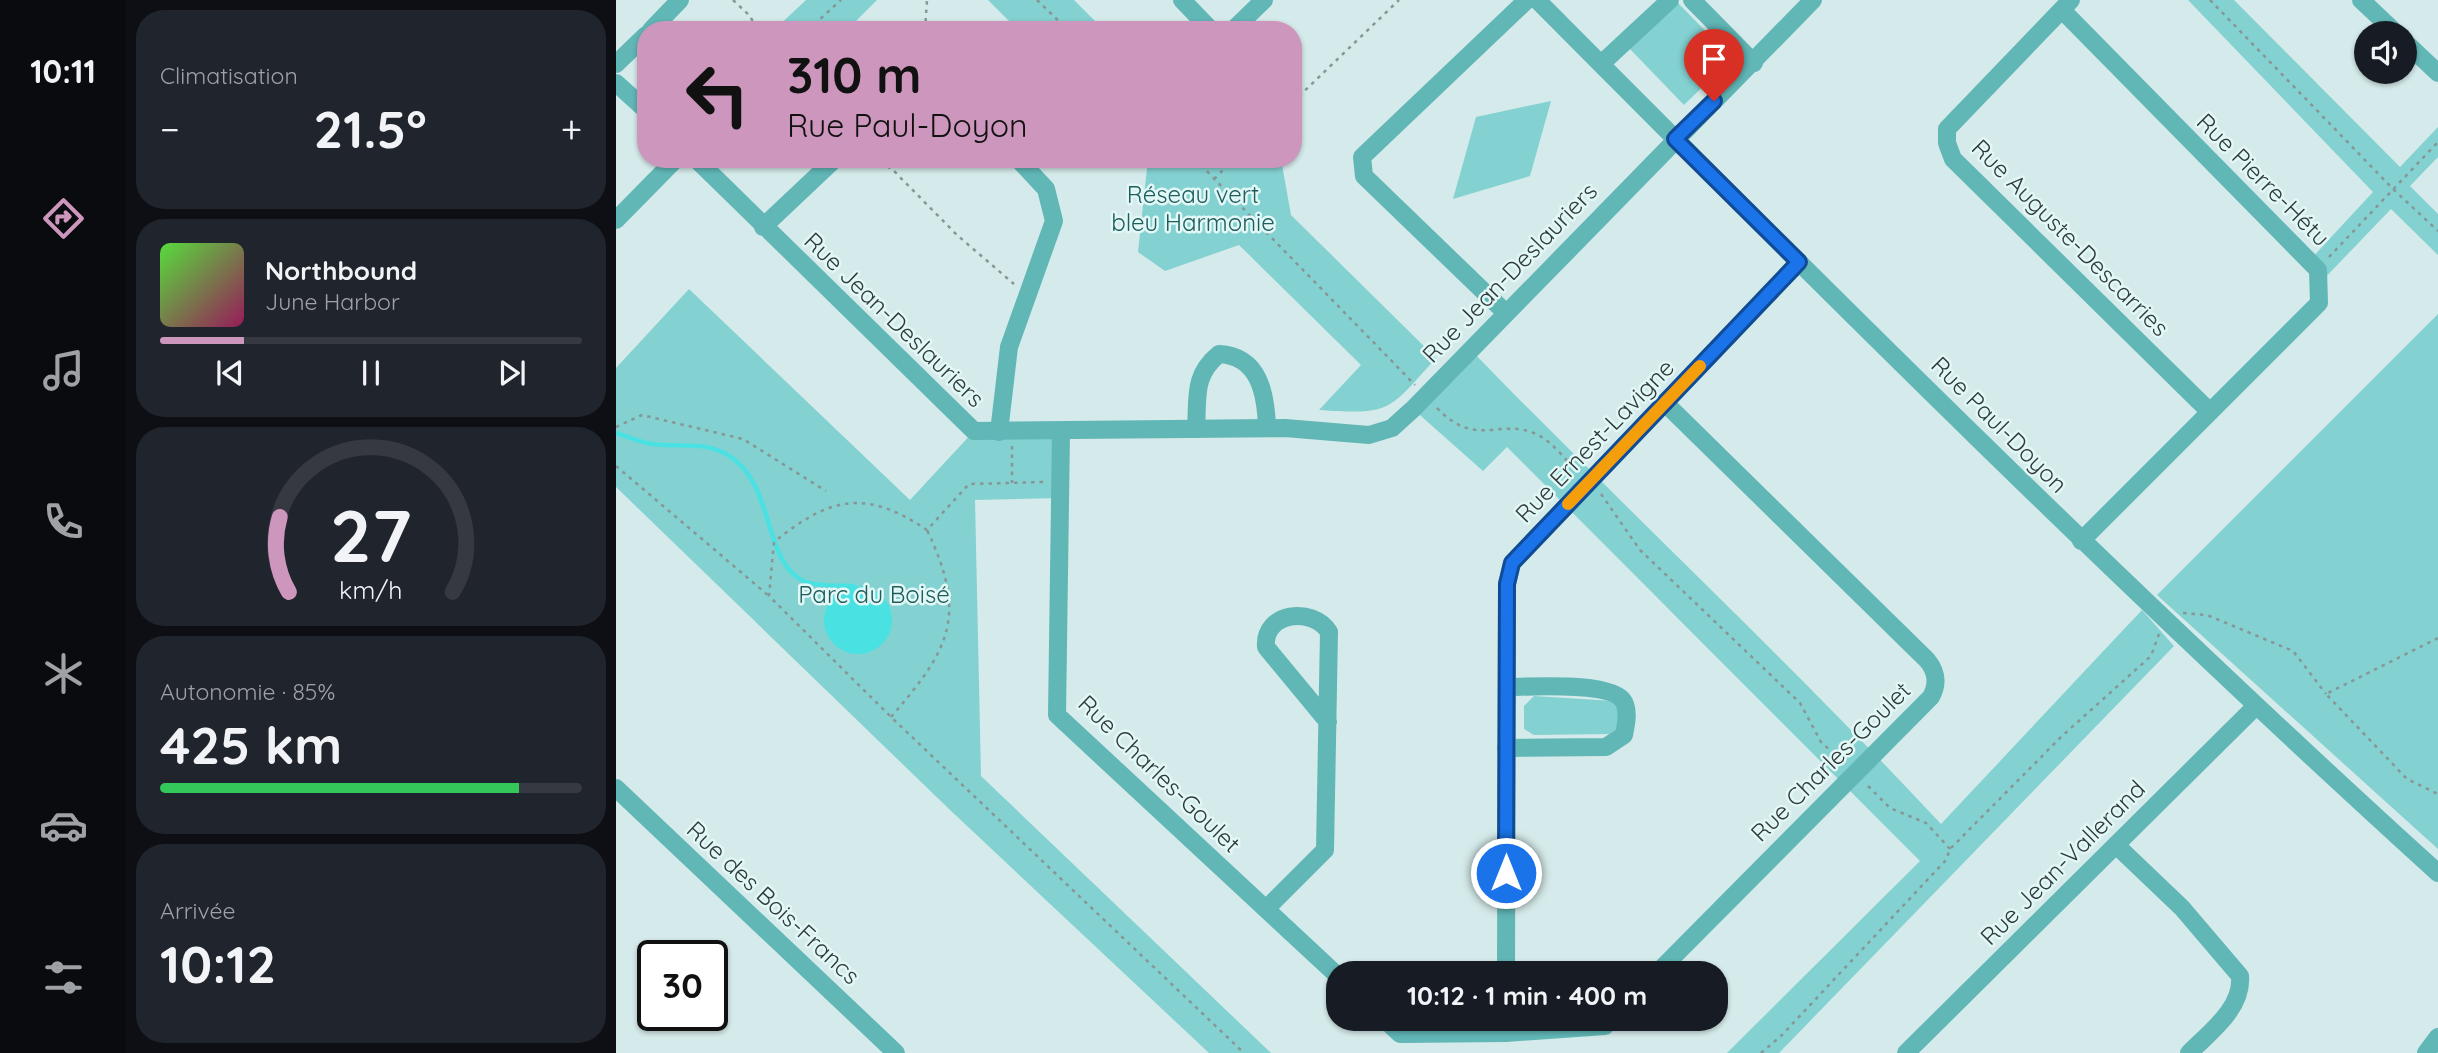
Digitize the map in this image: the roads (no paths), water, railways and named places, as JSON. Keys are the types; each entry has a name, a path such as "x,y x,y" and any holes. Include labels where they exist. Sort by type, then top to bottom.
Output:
{"street":[{"path":"659,21 680,0"},
{"path":"1182,0 1202,21"},
{"path":"1242,21 1264,0"},
{"path":"1506,313 1364,176 1362,157 1527,0"},
{"name":"Rue Paul-Doyon","path":"1537,0 2081,541 2255,708 2438,873"},
{"path":"1601,64 1670,0"},
{"path":"1692,0 1754,63"},
{"name":"Rue Jean-Deslauriers","path":"705,168 974,431 1267,428 1369,435 1384,432 1413,409 1813,0"},
{"path":"2361,0 2383,21"},
{"name":"Rue Pierre-Hétu","path":"2066,5 2318,270 2319,303 2081,541"},
{"name":"Rue Auguste-Descarries","path":"2066,5 1947,129 1950,151 1953,159 2210,412"},
{"path":"616,64 637,43"},
{"path":"2417,53 2438,73"},
{"path":"616,83 637,102"},
{"path":"616,220 667,168"},
{"path":"763,227 825,168"},
{"name":"Rue Jean-Deslauriers","path":"1005,432 1009,347 1055,221 1046,189 1026,168"},
{"name":"Rue Ernest-Lavigne","path":"1506,961 1507,584 1512,563 1799,262"},
{"path":"1196,429 1199,379 1205,366 1219,354 1233,354 1259,376 1266,392 1267,428"},
{"name":"Rue Charles-Goulet","path":"1665,403 1927,660 1936,676 1936,687 1931,698 1669,961"},
{"name":"Rue Charles-Goulet","path":"1061,432 1057,715 1326,965"},
{"path":"1266,909 1325,850 1328,722 1329,632 1324,623 1313,617 1283,617 1269,626 1265,634 1266,647 1328,722"},
{"path":"1506,748 1606,747 1624,735 1627,720 1625,704 1618,694 1601,688 1507,687"},
{"name":"Rue Jean-Vallerand","path":"1906,1053 2255,708"},
{"name":"Rue des Bois-Francs","path":"616,788 897,1053"},
{"path":"2116,845 2182,908 2241,976 2241,990 2234,1005 2189,1053"},
{"path":"1397,1031 1400,1034 1440,1031"},
{"path":"2426,1053 2438,1037"}],"waterway":[{"path":"616,433 652,444 712,448 731,457 756,487 775,544 792,573 811,584 854,586"}],"park label":[{"name":"Réseau vert bleu Harmonie","path":"1193,209"},
{"name":"Parc du Boisé","path":"874,595"}]}
